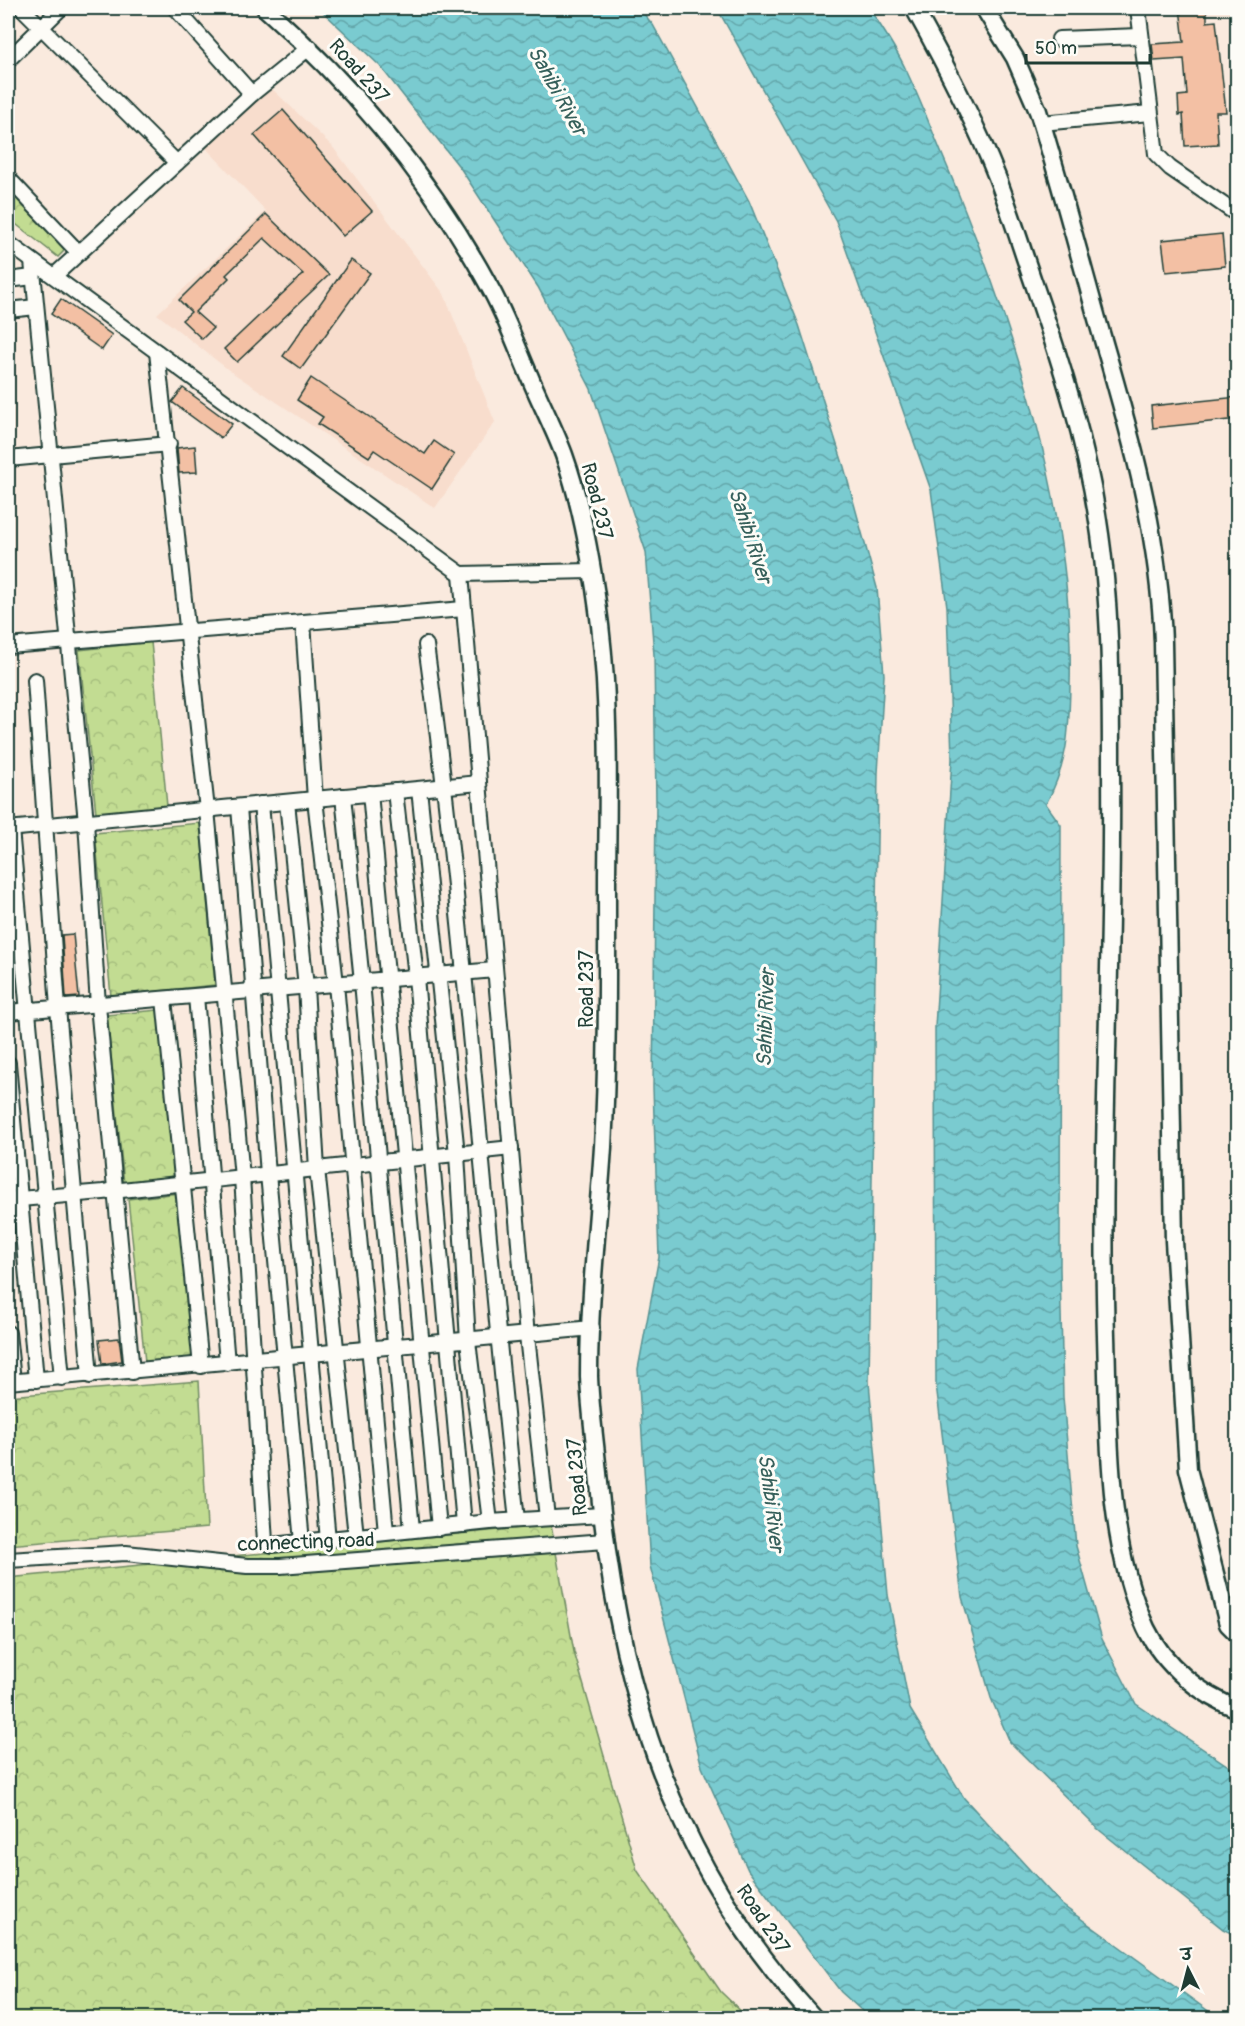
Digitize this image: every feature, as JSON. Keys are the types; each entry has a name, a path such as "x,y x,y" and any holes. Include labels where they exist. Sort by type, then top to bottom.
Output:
{"street":[{"path":"22,8 177,163"},
{"path":"8,60 61,8"},
{"path":"175,8 252,94"},
{"name":"Road 237","path":"265,8 310,47 370,114 415,170 493,291 564,455 591,571 605,675 608,739 606,1083 589,1377 605,1541 633,1687 649,1745 665,1787 693,1847 727,1905 760,1956 814,2019"},
{"path":"914,8 998,179 1052,338 1098,517 1110,670 1112,844 1102,1222 1109,1435 1118,1529 1134,1595 1144,1624 1159,1653 1169,1664 1221,1702 1238,1709"},
{"path":"984,8 1015,58 1041,123 1134,449 1155,544 1161,587 1174,1241 1188,1469 1228,1624 1238,1634"},
{"path":"1138,8 1154,145 1162,161 1238,215"},
{"path":"1059,39 1140,36"},
{"path":"54,276 252,94 310,47"},
{"path":"1041,123 1150,113"},
{"path":"8,178 80,253"},
{"path":"8,244 461,574 591,571"},
{"path":"32,261 86,822 98,1005 132,1372"},
{"path":"8,280 33,277"},
{"path":"8,310 36,307"},
{"path":"157,352 169,444 186,632 207,810 242,1177 255,1361 264,1539 267,1544 272,1545 490,1522 602,1515"},
{"path":"8,459 169,444"},
{"path":"461,574 527,1336 547,1518"},
{"path":"8,646 464,609"},
{"path":"303,622 315,799 336,984 386,1532"},
{"path":"426,645 445,786 497,1338 517,1520"},
{"path":"35,681 47,825 58,1008 90,1376"},
{"path":"62,1378 9,829 479,783"},
{"path":"419,789 457,1154 468,1341 490,1522"},
{"path":"395,791 416,977 464,1525"},
{"path":"370,794 439,1528"},
{"path":"343,796 363,982 377,1162 412,1530"},
{"path":"287,802 306,987 317,1169 339,1353 356,1536"},
{"path":"261,804 328,1540"},
{"path":"239,807 268,1174 287,1358 302,1542"},
{"path":"8,1012 495,970"},
{"path":"196,996 227,1363"},
{"path":"164,999 201,1366"},
{"path":"8,1063 13,1199 36,1380"},
{"path":"13,1199 183,1184 511,1148"},
{"path":"8,1333 10,1381 311,1356 592,1328"},
{"name":"connecting road","path":"8,1560 126,1553 247,1566 280,1566 605,1541"}],"shaded area":[{"path":"266,83 332,146 444,294 495,422 435,508 230,371 157,314 266,211 204,146"}],"green space":[{"path":"8,188 67,248 58,257 8,218"},
{"path":"151,642 167,806 96,813 79,650"},
{"path":"200,823 215,985 111,996 95,833"},
{"path":"158,1010 175,1179 124,1184 107,1015"},
{"path":"179,1193 196,1357 145,1362 128,1199"},
{"path":"199,1381 207,1528 8,1545 8,1396"},
{"path":"551,1525 574,1652 637,1870 721,1992 748,2018 8,2018 8,1578"}],"water":[{"name":"Sahibi River","path":"319,8 639,8 653,25 749,201 799,325 844,467 877,588 884,675 878,773 869,1382 888,1595 910,1709 964,1798 1062,1905 1218,2018 870,2018 841,1992 748,1870 702,1767 650,1566 638,1369 659,1257 653,1088 656,803 654,655 646,552 591,389 538,287 461,169 380,66"},
{"path":"717,8 869,8 902,62 972,227 1017,355 1036,420 1051,487 1062,553 1069,620 1068,733 1059,775 1046,804 1061,825 1060,1269 1063,1397 1076,1546 1102,1639 1136,1704 1237,1772 1237,1936 1223,1929 1098,1829 1010,1742 991,1698 962,1597 936,1384 935,1027 952,759 947,607 931,490 836,221"}],"building":[{"path":"1180,8 1207,8 1207,22 1216,21 1226,112 1216,112 1218,144 1185,146 1183,114 1179,115 1178,96 1187,95 1184,59 1154,61 1152,44 1184,42"},
{"path":"283,110 372,211 343,236 254,135"},
{"path":"266,214 329,275 237,362 224,349 303,274 264,238 226,275 229,278 195,312 213,328 202,339 182,320 191,312 179,300"},
{"path":"1222,234 1225,266 1166,272 1162,240"},
{"path":"351,260 370,273 301,369 283,356"},
{"path":"61,299 112,335 102,350 51,314"},
{"path":"311,378 425,454 434,441 454,455 432,489 374,450 369,457 318,424 323,417 297,400"},
{"path":"183,388 232,424 221,438 172,402"},
{"path":"1238,397 1238,419 1153,428 1151,406"},
{"path":"195,446 197,472 179,473 177,448"},
{"path":"73,934 79,997 66,998 62,935"},
{"path":"119,1338 122,1361 102,1364 99,1340"}]}
